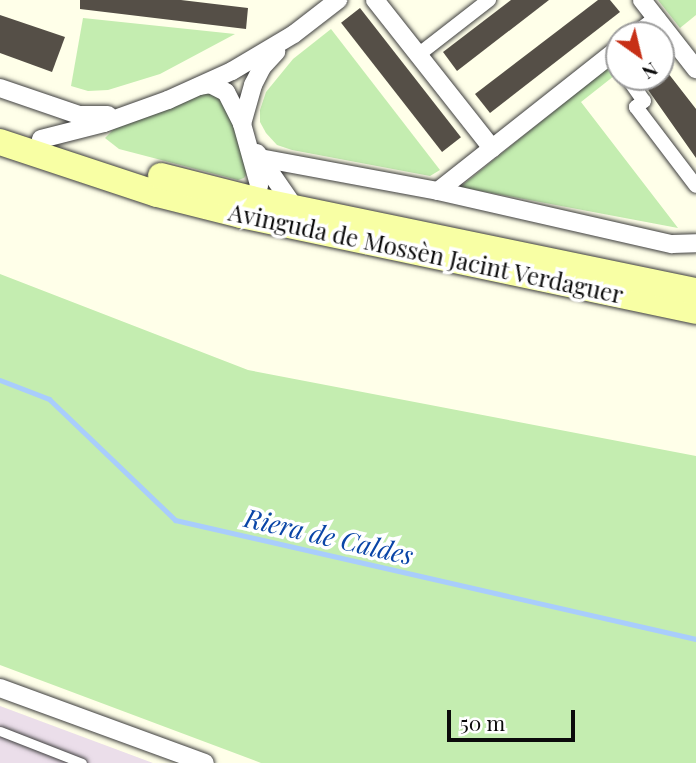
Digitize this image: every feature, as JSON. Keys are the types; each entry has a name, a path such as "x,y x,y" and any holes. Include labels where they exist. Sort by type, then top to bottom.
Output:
{"main road":[{"name":"Avinguda de Mossèn Jacint Verdaguer","path":"0,124 48,142 154,174 295,208 696,291"},
{"name":"Avinguda de Mossèn Jacint Verdaguer","path":"0,142 157,194 241,215 696,311"}],"street":[{"path":"48,142 198,87 257,58 338,0"},
{"path":"375,0 492,148"},
{"path":"418,55 489,0"},
{"path":"642,0 696,69"},
{"path":"244,129 253,85 262,67 294,34"},
{"path":"438,191 605,65"},
{"path":"198,87 211,84 226,92 244,129 259,186 254,197"},
{"path":"0,88 79,115 101,116 132,112"},
{"path":"637,91 644,101 636,107 696,186"},
{"name":"Avinguda de Mossèn Jacint Verdaguer","path":"244,129 260,158 295,208"},
{"name":"Avinguda de Mossèn Jacint Verdaguer","path":"48,142 74,159 104,169 114,180"},
{"path":"260,158 438,191 645,238 695,244"},
{"name":"Avinguda de Mossèn Jacint Verdaguer","path":"157,194 180,192 241,204 254,197"},
{"path":"0,688 205,763"}],"lane":[{"path":"0,731 82,763"}],"shaded area":[{"path":"0,706 153,763 0,763"}],"green space":[{"path":"658,0 696,0 696,15 680,28"},
{"path":"83,18 235,34 160,74 108,90 88,91 71,86"},
{"path":"331,29 440,170 430,176 292,150 277,145 266,133 260,122 260,110 266,92 293,59"},
{"path":"605,70 605,83 581,102 678,228 460,187"},
{"path":"209,90 217,92 234,125 247,173 244,178 238,180 119,149 105,138 117,126"},
{"path":"0,274 248,370 696,456 696,763 261,763 0,665"}],"building":[{"path":"80,0 181,0 248,8 246,29 80,9"},
{"path":"511,0 549,0 457,71 443,52"},
{"path":"598,0 610,0 620,12 490,113 475,94"},
{"path":"360,8 461,137 442,152 341,23"},
{"path":"0,15 65,37 52,72 0,53"},
{"path":"675,82 696,109 696,158 649,91 675,91"}],"waterway":[{"name":"Riera de Caldes","path":"0,380 49,399 175,520 696,639"}]}
